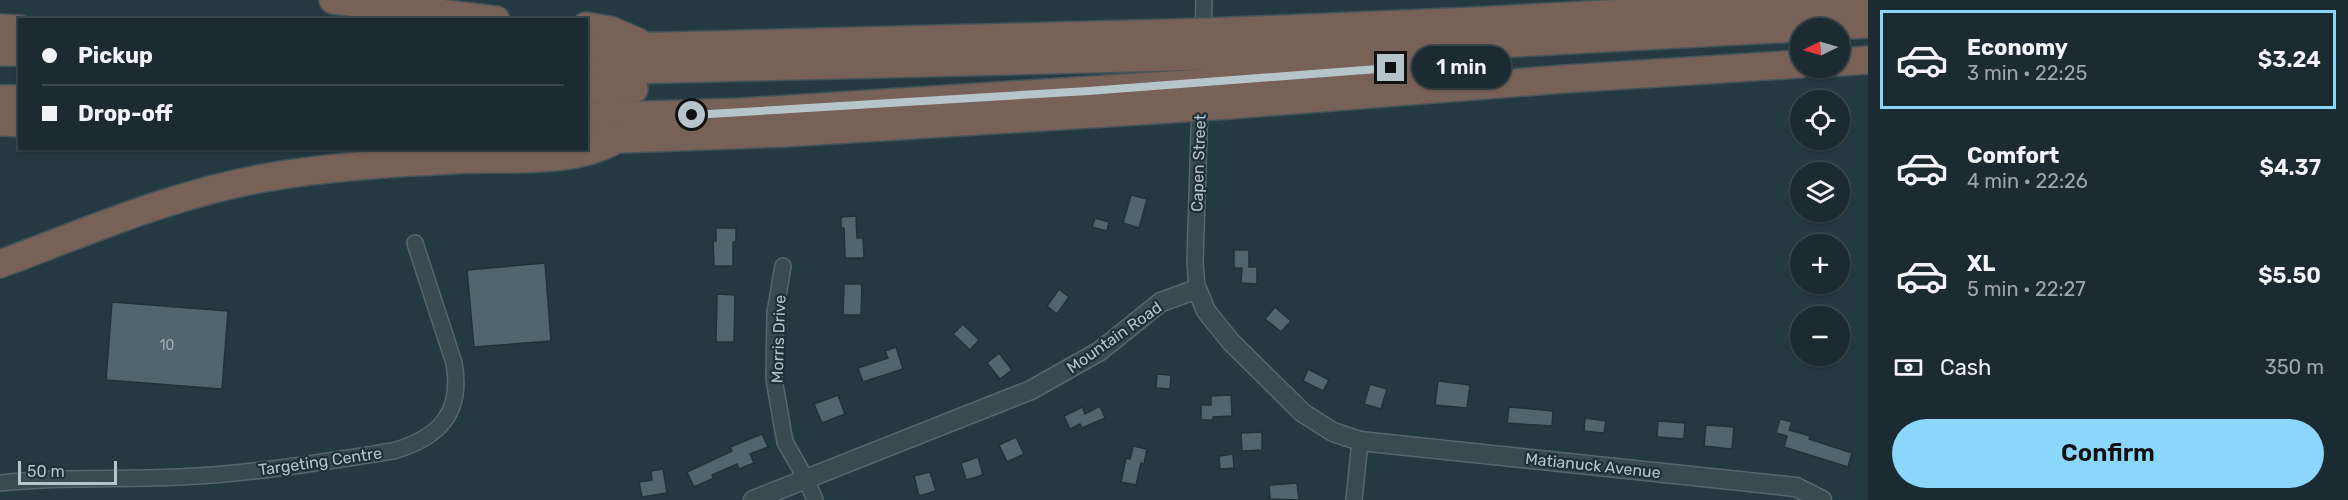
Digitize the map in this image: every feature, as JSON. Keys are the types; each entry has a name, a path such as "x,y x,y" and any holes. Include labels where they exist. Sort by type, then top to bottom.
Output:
{"highway":[{"path":"333,0 480,18"},
{"path":"588,141 785,133 1170,97 1231,68 1453,22 1868,0"},
{"path":"1231,68 1432,48 1868,24"},
{"path":"588,26 610,30 647,47"},
{"path":"0,28 18,28"},
{"path":"1850,38 1868,37"},
{"path":"1231,68 1549,56 1790,42"},
{"path":"588,90 757,83 1172,45"},
{"path":"588,48 1172,45 1231,68 1588,77 1790,65"},
{"path":"0,51 18,52"},
{"path":"1850,61 1868,60"},
{"path":"588,71 967,62"},
{"path":"0,68 18,69"},
{"path":"0,85 18,85"},
{"path":"588,106 716,105 860,99 1170,97"},
{"path":"0,99 18,99"},
{"path":"588,117 742,112 929,100"},
{"path":"0,122 18,123"},
{"path":"0,264 163,205 241,183 293,173 364,166 454,159 568,156 594,150 615,140"}],"street":[{"name":"Capen Street","path":"1197,289 1195,262 1204,0"},
{"name":"Targeting Centre","path":"0,483 39,479 179,477 251,472 393,451 411,446 429,436 444,422 452,408 457,380 454,363 415,243"},
{"name":"Morris Drive","path":"783,266 776,314 774,379 785,442 815,500"},
{"path":"1197,289 1206,311 1230,342 1303,413 1333,432 1360,441 1354,500"},
{"name":"Mountain Road","path":"753,500 1031,390 1100,351 1161,302 1197,289"},
{"name":"Matianuck Avenue","path":"1360,441 1796,487 1822,500"}],"building":[{"path":"1131,195 1147,199 1139,228 1123,223"},
{"path":"856,216 857,238 863,238 864,258 845,258 844,228 841,228 841,217"},
{"path":"1095,218 1109,222 1107,231 1092,227"},
{"path":"716,228 736,228 736,242 733,242 733,266 714,266 713,241 716,241"},
{"path":"1234,250 1249,250 1249,267 1257,267 1257,284 1241,283 1242,268 1234,268"},
{"path":"545,263 551,341 474,347 467,270"},
{"path":"844,284 862,284 861,315 843,315"},
{"path":"1059,289 1069,297 1057,314 1047,306"},
{"path":"717,294 735,295 734,342 716,342"},
{"path":"112,302 228,311 222,389 106,380"},
{"path":"1275,307 1291,321 1281,332 1265,319"},
{"path":"963,324 979,340 970,350 953,334"},
{"path":"896,347 903,369 863,382 858,368 888,358 885,351"},
{"path":"999,353 1012,370 1000,379 987,363"},
{"path":"1308,369 1329,380 1323,391 1303,381"},
{"path":"1157,374 1171,375 1170,389 1156,388"},
{"path":"1438,381 1470,385 1467,408 1435,405"},
{"path":"1370,384 1387,389 1381,409 1364,404"},
{"path":"838,395 845,414 822,423 814,404"},
{"path":"1231,395 1232,416 1201,420 1201,405 1211,405 1211,396"},
{"path":"1100,406 1105,418 1082,428 1080,424 1070,429 1064,416 1082,407 1085,414"},
{"path":"1509,407 1553,411 1552,426 1507,423"},
{"path":"1585,418 1606,421 1604,433 1584,431"},
{"path":"1780,419 1792,422 1789,430 1852,453 1848,467 1784,447 1787,436 1776,433"},
{"path":"1658,421 1685,423 1684,439 1657,437"},
{"path":"1706,425 1734,427 1732,449 1704,446"},
{"path":"1262,432 1262,450 1242,451 1241,433"},
{"path":"762,434 768,447 750,454 754,463 739,469 737,464 712,475 714,478 694,487 687,472 732,451 730,447"},
{"path":"1016,437 1024,454 1007,462 999,445"},
{"path":"1133,446 1147,449 1136,485 1121,482 1126,458 1130,459"},
{"path":"1233,454 1234,468 1220,469 1219,456"},
{"path":"978,457 983,475 966,480 961,463"},
{"path":"663,469 667,493 642,497 639,482 652,480 651,471"},
{"path":"930,472 936,491 919,496 914,476"},
{"path":"1297,483 1299,500 1270,499 1269,485"}],"route":[{"path":"692,115 1088,91 1391,68"}]}
